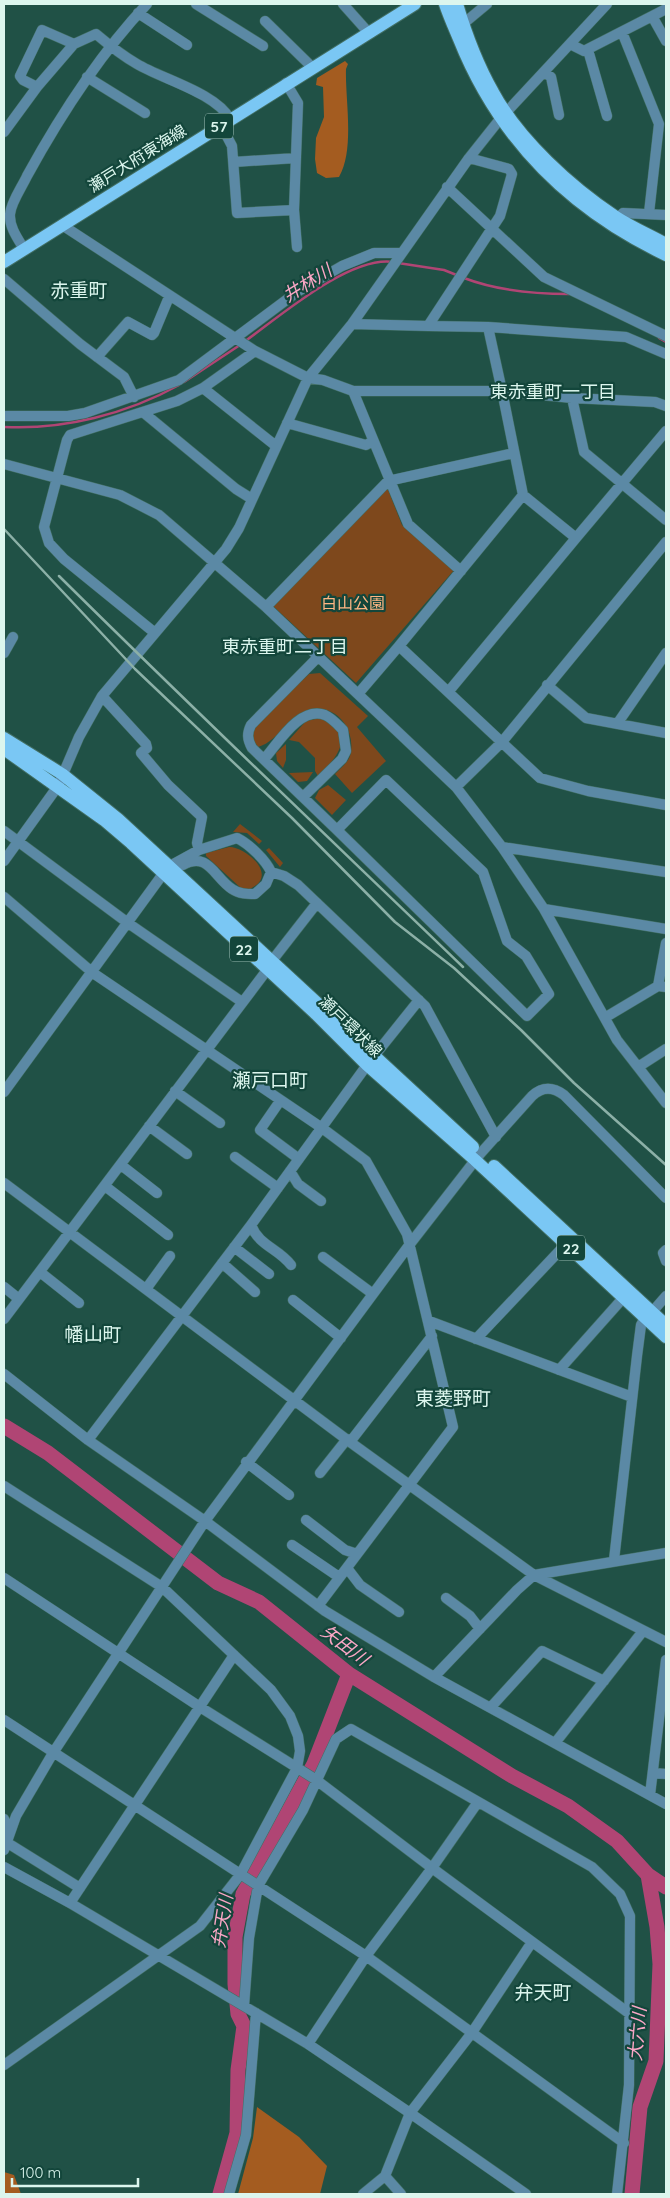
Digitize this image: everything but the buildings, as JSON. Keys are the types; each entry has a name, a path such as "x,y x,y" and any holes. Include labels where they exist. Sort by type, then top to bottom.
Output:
{"main road":[{"name":"瀬戸大府東海線","path":"4,262 286,83 416,4"},
{"path":"445,4 468,62 504,116 565,178 614,222 666,254"},
{"path":"457,4 480,67 504,116"},
{"path":"614,222 666,244"},
{"name":"瀬戸環状線","path":"4,738 60,780 104,820 168,871 648,1315 666,1337"},
{"name":"瀬戸環状線","path":"4,749 60,780"},
{"name":"瀬戸環状線","path":"478,1157 566,1244 624,1297 648,1315 666,1325"}],"street":[{"path":"24,249 12,226 12,207 45,143 87,77 110,46 147,4"},
{"path":"196,4 263,46"},
{"path":"343,4 368,32"},
{"path":"463,24 487,4"},
{"path":"4,861 60,780 79,736 102,696 214,564 239,528 308,378 352,324 469,158 504,116 607,4"},
{"path":"570,44 581,51 588,50 666,9"},
{"path":"138,14 187,45"},
{"path":"652,16 666,41"},
{"path":"265,21 312,67"},
{"path":"37,87 23,80 20,76 42,30 74,44"},
{"path":"622,32 659,124 649,213"},
{"path":"4,132 37,87 74,44 96,34 137,64 176,81 224,109 234,162 238,212 294,210"},
{"path":"588,50 607,116"},
{"path":"544,72 551,77 559,115"},
{"path":"87,77 145,113"},
{"path":"286,83 298,102 294,210 296,248"},
{"path":"234,162 296,158"},
{"path":"428,326 500,216 512,174 508,169 469,158"},
{"path":"447,188 550,280 666,336"},
{"path":"614,222 623,213 666,215"},
{"path":"62,225 255,351 308,378 322,380 353,391 502,391 572,398 655,402 666,406"},
{"path":"4,416 68,416 134,397 179,380 205,363 298,292 342,266 374,253 400,254"},
{"path":"4,279 97,357 124,377 134,397"},
{"path":"97,357 128,322 152,335 169,296"},
{"path":"352,324 488,327 626,337 666,354"},
{"path":"488,327 523,495 576,538"},
{"path":"155,634 64,559 49,543 44,527 70,435 177,401 203,388 255,351"},
{"path":"203,388 276,446"},
{"path":"353,391 388,481 408,524 461,571"},
{"path":"572,398 584,452 666,520"},
{"path":"144,413 236,489 252,499"},
{"path":"286,423 366,445 373,442"},
{"path":"449,691 666,431"},
{"path":"266,607 388,481 514,453"},
{"path":"4,464 105,490 145,506 266,607 456,787 502,847 544,909 590,994 606,1017 617,1040 666,1103"},
{"path":"358,694 523,495"},
{"path":"456,787 502,742 666,542"},
{"path":"4,654 12,637"},
{"path":"398,646 449,691 540,778 588,792 666,804"},
{"path":"618,724 666,653"},
{"path":"318,658 251,725 248,731 248,741 252,748 265,758 337,830 527,1016 550,994 526,956 507,941 483,872 386,780 337,830"},
{"path":"547,685 586,718 666,733"},
{"path":"102,696 146,744 147,748 141,753 168,785 202,818 197,843 199,850"},
{"path":"265,758 301,718 313,714 323,714 343,730 346,751 342,759 304,797"},
{"path":"4,831 128,923 242,1002"},
{"path":"4,1092 168,871 199,850 237,838 244,842 269,867 270,872 266,884 255,894 244,894 232,890 201,861 192,860 168,871"},
{"path":"502,847 666,872"},
{"path":"270,872 284,876 317,903 425,1006 496,1137"},
{"path":"4,897 93,973 205,1051 322,1128 366,1161 407,1234 453,1427 408,1483 358,1554 318,1606"},
{"path":"4,1319 317,903"},
{"path":"544,909 666,929"},
{"path":"606,1017 662,987 666,943"},
{"path":"88,1440 251,1225 371,1060 419,1000"},
{"path":"638,1067 666,1049"},
{"path":"7,1841 16,1816 53,1753 203,1524 246,1462 478,1157 537,1091 550,1088 557,1090 666,1198"},
{"path":"175,1091 220,1123"},
{"path":"280,1101 260,1130 299,1159"},
{"path":"149,1126 187,1154"},
{"path":"236,1157 278,1188"},
{"path":"120,1164 157,1193"},
{"path":"290,1171 298,1184 321,1201"},
{"path":"4,1183 348,1440 534,1575 666,1642"},
{"path":"105,1186 168,1235"},
{"path":"251,1225 255,1236 286,1259 291,1265"},
{"path":"476,1340 566,1244"},
{"path":"234,1247 270,1274"},
{"path":"666,1250 663,1253 666,1261"},
{"path":"146,1288 170,1256"},
{"path":"322,1257 373,1294"},
{"path":"222,1263 255,1292"},
{"path":"40,1272 79,1303"},
{"path":"4,1287 19,1299"},
{"path":"614,1560 641,1325 666,1296"},
{"path":"558,1370 624,1297"},
{"path":"292,1300 341,1338"},
{"path":"429,1321 632,1397"},
{"path":"320,1473 432,1336"},
{"path":"4,1374 88,1440 318,1606 434,1677 666,1804"},
{"path":"246,1462 289,1495"},
{"path":"4,1486 163,1585 271,1690 290,1716 298,1736 300,1752 298,1768 241,1876 200,1926 4,2065"},
{"path":"306,1520 345,1550 358,1554"},
{"path":"292,1545 339,1577"},
{"path":"434,1677 534,1575 614,1560 666,1553"},
{"path":"347,1568 360,1585 399,1612"},
{"path":"4,1578 200,1707 316,1780 630,2014"},
{"path":"446,1598 470,1616 480,1628"},
{"path":"555,1743 643,1631"},
{"path":"491,1708 542,1651 604,1681"},
{"path":"70,1903 234,1655"},
{"path":"650,1795 657,1728 663,1724 666,1660"},
{"path":"4,1720 366,1956 471,2034 624,2143"},
{"path":"244,2006 248,1938 256,1885 303,1810 336,1739 351,1729 592,1867 620,1894 630,1916 630,2014 629,2085 617,2194"},
{"path":"653,1773 666,1774"},
{"path":"308,2044 366,1956 432,1868 478,1802"},
{"path":"4,1819 7,1841 80,1888"},
{"path":"4,1867 70,1903 156,1956 230,1997 308,2044 526,2194"},
{"path":"363,2194 385,2176 410,2113 471,2034 532,1942"},
{"path":"229,2194 246,2135 256,2013"},
{"path":"385,2176 401,2194"}],"green space":[{"name":"白山公園","path":"387,487 402,525 455,569 356,683 273,606"},
{"path":"320,673 368,716 357,727 386,761 352,793 335,774 348,761 351,740 345,725 334,713 327,710 309,710 293,719 273,739 258,747 249,734 251,728 309,674"},
{"path":"320,718 338,731 341,738 338,753 318,776 315,771 315,758 299,742 289,740 306,721"},
{"path":"286,744 286,760 283,768 277,761 276,753"},
{"path":"313,772 307,781 298,782 289,773"},
{"path":"328,785 346,800 332,815 315,798 319,790"},
{"path":"240,824 262,841 259,844 247,833 233,832"},
{"path":"229,847 246,853 261,869 260,881 247,891 243,890 206,856 206,853"},
{"path":"269,848 283,863 280,867 266,850"}],"shaded area":[{"path":"345,61 348,64 346,69 347,153 339,177 326,178 317,173 315,159 316,138 324,117 323,87 316,85 317,78"},
{"path":"257,2107 299,2137 327,2166 320,2194 238,2194 253,2138"},
{"path":"4,2172 14,2175 21,2194 4,2194"}],"waterway":[{"name":"井林川","path":"244,342 315,290 336,278 356,268 375,263 393,262"},
{"name":"井林川","path":"398,263 444,270 459,276"},
{"name":"井林川","path":"464,278 516,291 569,294"},
{"name":"井林川","path":"659,338 666,342"},
{"name":"井林川","path":"184,382 240,345"},
{"name":"井林川","path":"4,427 49,426 94,418 138,404 179,385"},
{"name":"矢田川","path":"4,1426 48,1453 218,1583 259,1602 349,1674 512,1776 568,1806 617,1841 648,1875 666,1887"},
{"name":"弁天川","path":"220,2194 237,2133 238,2070 244,2026 238,2014 235,1984 235,1937 243,1894 314,1764 349,1674"},
{"name":"大六川","path":"632,2194 640,2107 656,2061 660,1964 657,1927 648,1875"}],"railway":[{"path":"4,529 135,669 292,818 395,922 454,968 521,1030 574,1083 666,1165"},
{"path":"59,576 463,967"}],"district":[{"name":"赤重町","path":"79,290"},
{"name":"東赤重町一丁目","path":"553,391"},
{"name":"東赤重町二丁目","path":"285,646"},
{"name":"瀬戸口町","path":"270,1080"},
{"name":"幡山町","path":"93,1334"},
{"name":"東菱野町","path":"453,1398"},
{"name":"弁天町","path":"543,1992"}]}
